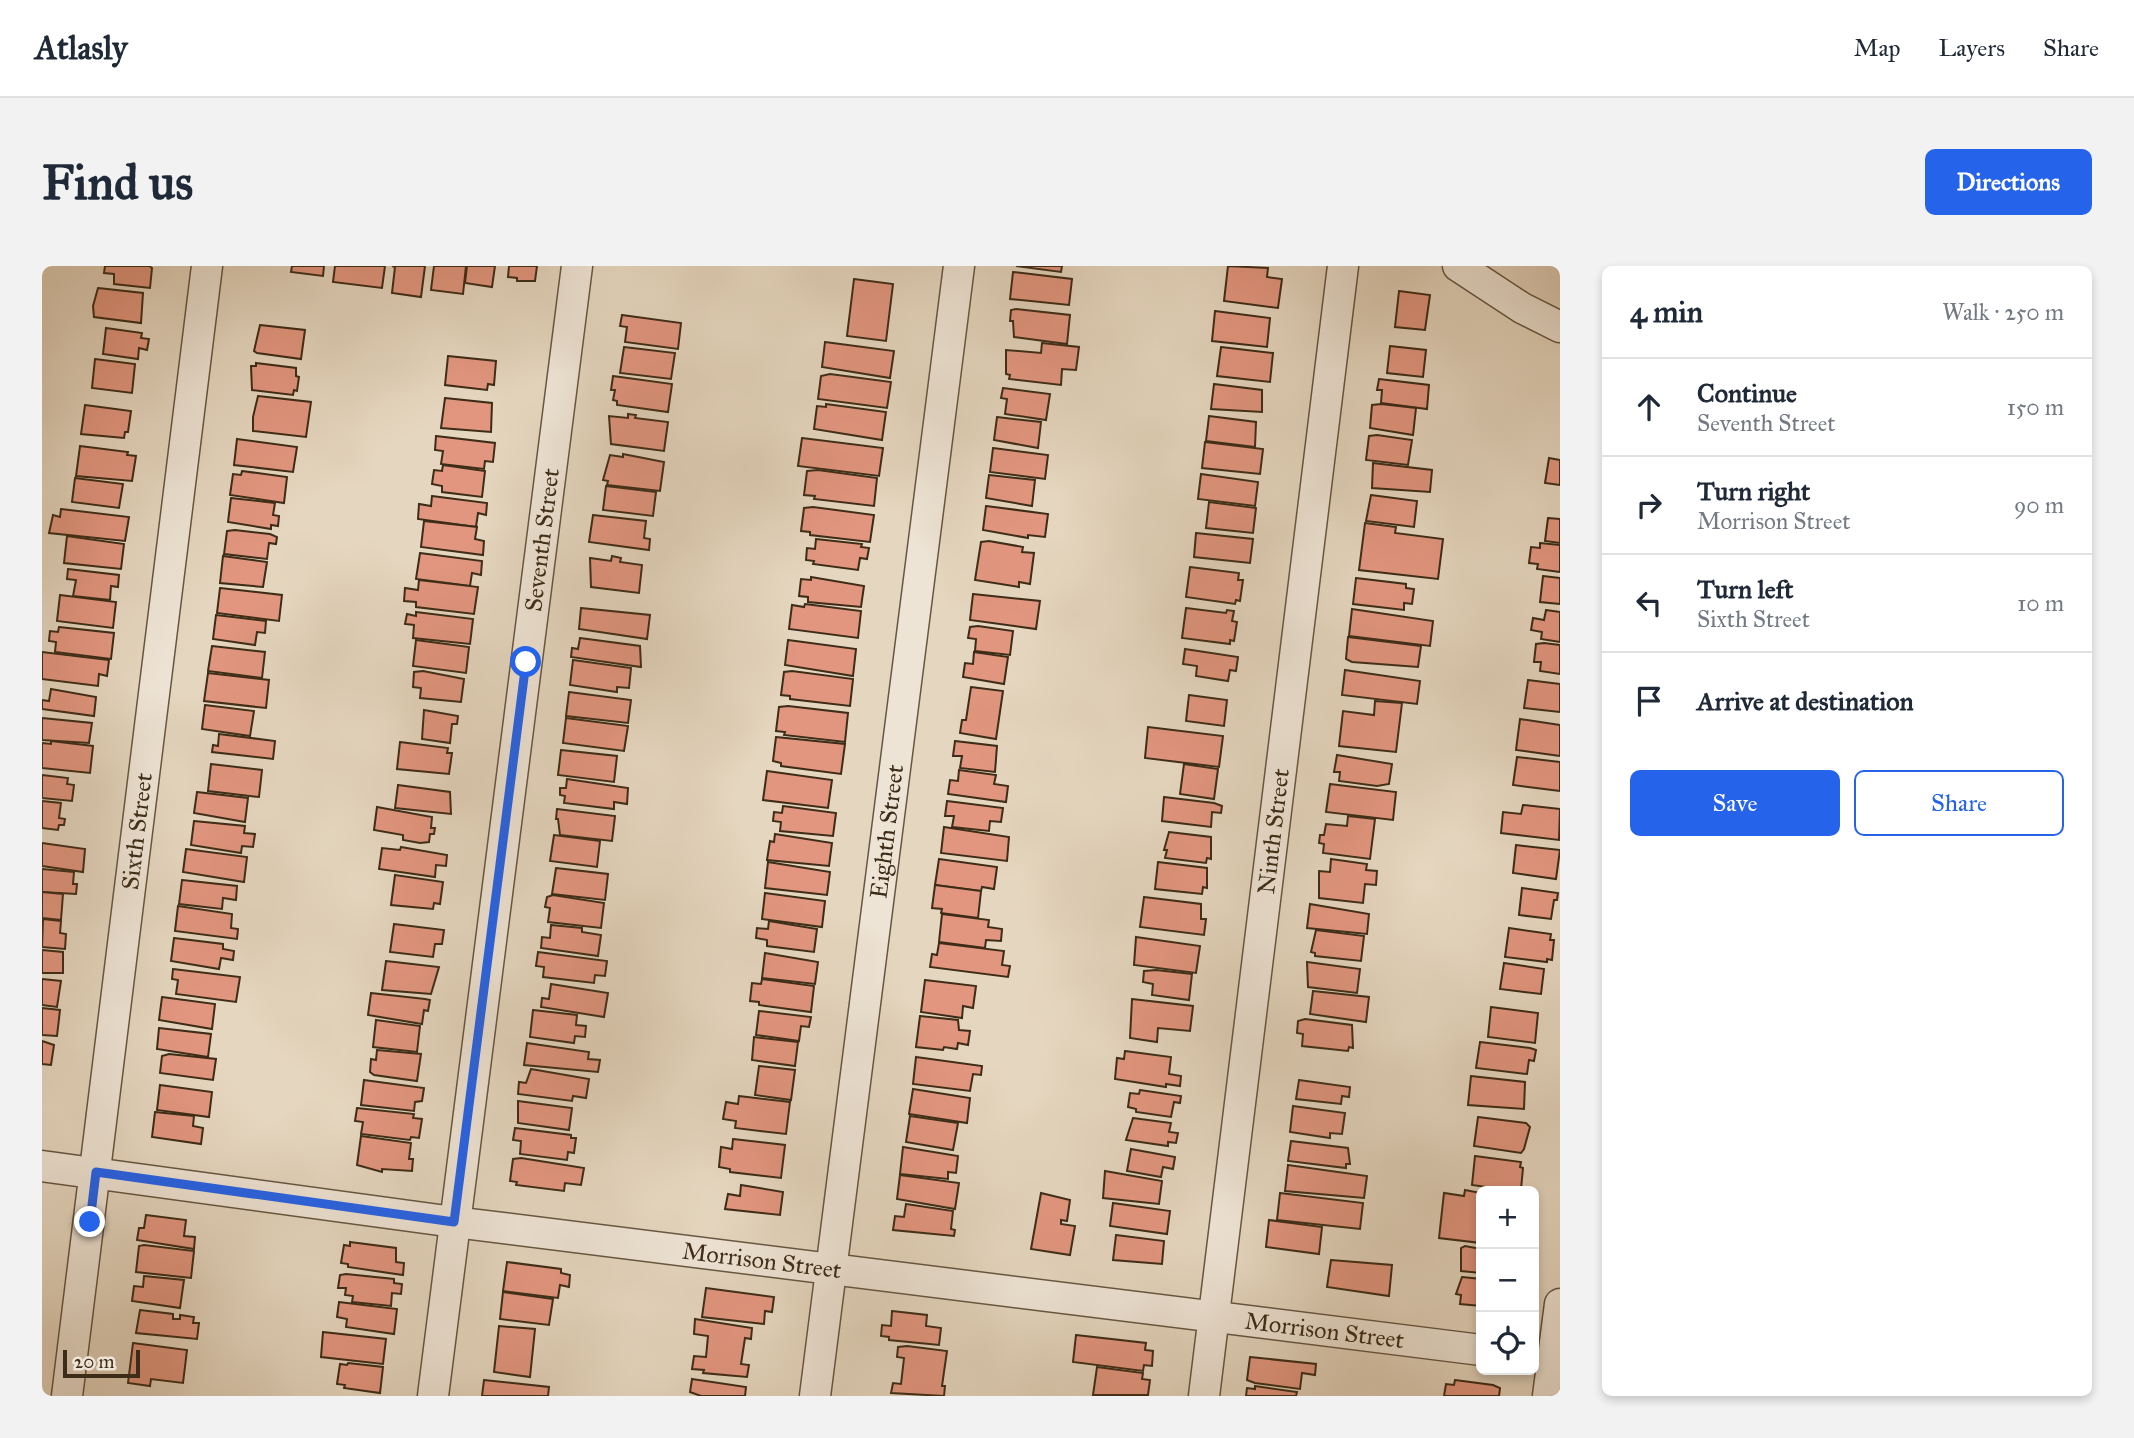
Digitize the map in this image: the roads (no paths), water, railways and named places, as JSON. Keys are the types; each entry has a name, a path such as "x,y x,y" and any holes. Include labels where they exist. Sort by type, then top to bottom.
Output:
{"street":[{"name":"Sixth Street","path":"67,1396 207,266"},
{"name":"Seventh Street","path":"433,1396 577,266"},
{"name":"Eighth Street","path":"815,1396 959,266"},
{"name":"Ninth Street","path":"1204,1396 1343,266"},
{"path":"1458,266 1522,308 1560,327"},
{"name":"Morrison Street","path":"42,1167 96,1172 454,1222 1476,1349"},
{"path":"1548,1396 1549,1359 1560,1304"}]}
